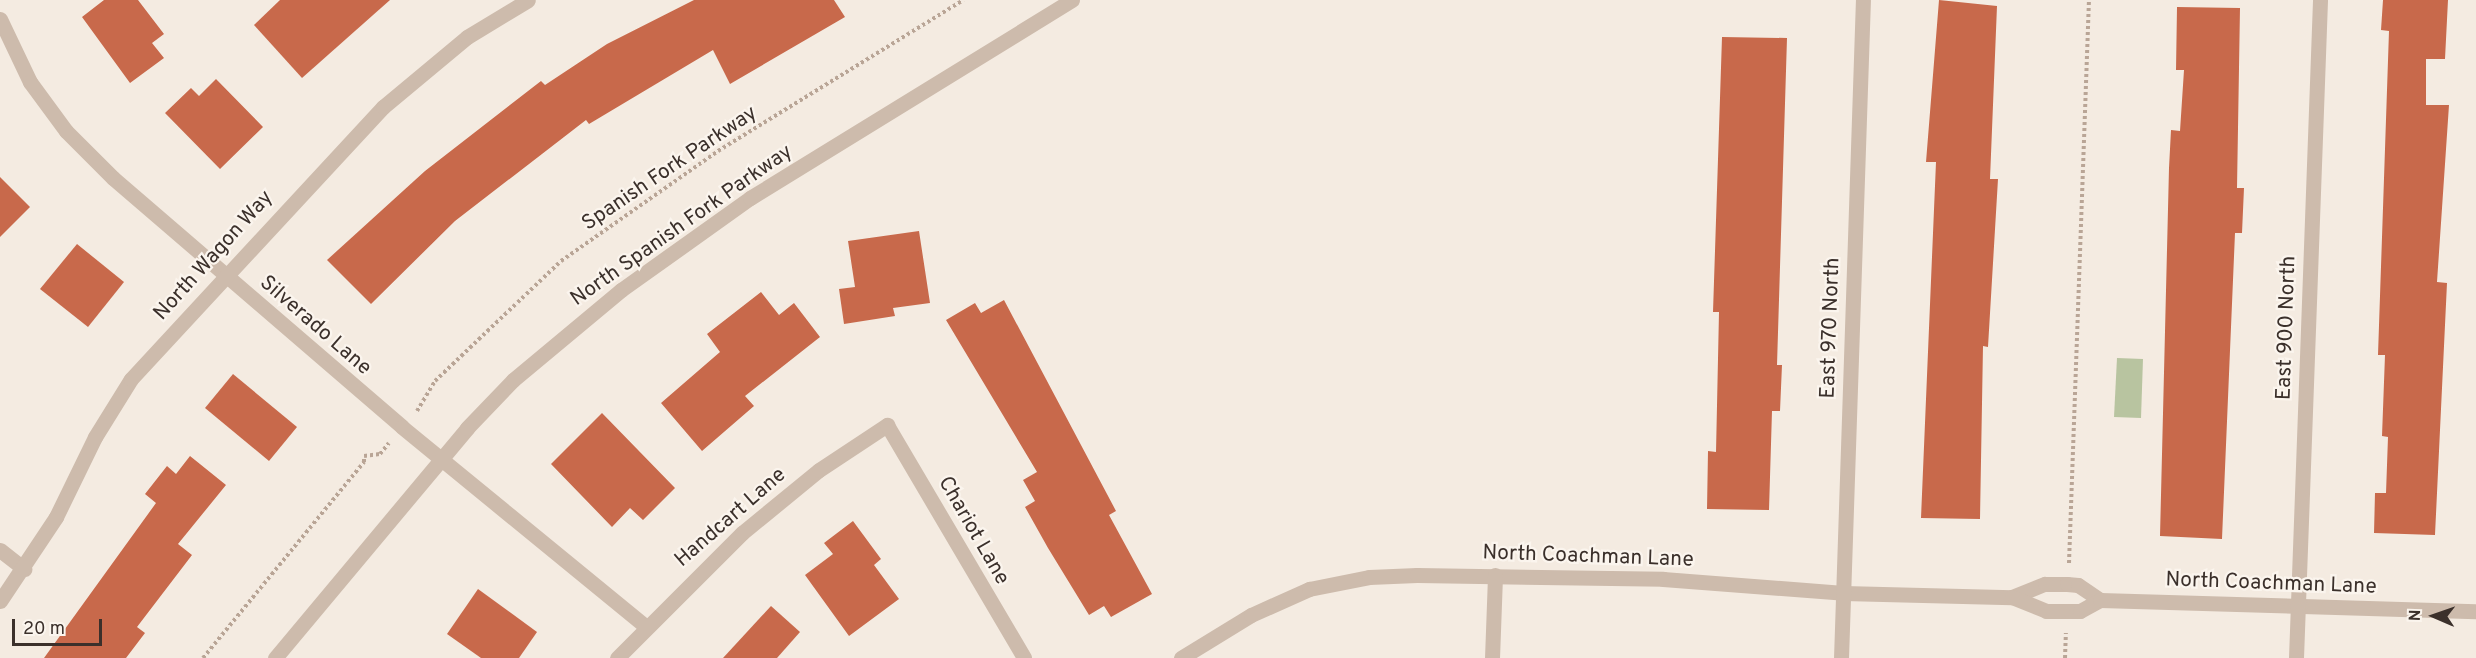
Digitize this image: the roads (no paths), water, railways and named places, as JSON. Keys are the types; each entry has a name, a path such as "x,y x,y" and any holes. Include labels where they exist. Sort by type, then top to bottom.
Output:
{"street":[{"name":"North Wagon Way","path":"0,601 24,569 131,379 224,275 383,107 467,37 528,0"},
{"name":"North Spanish Fork Parkway","path":"274,658 441,459 513,380 621,290 750,198 1072,0"},
{"name":"East 970 North","path":"1840,658 1863,0"},
{"name":"East 900 North","path":"2296,658 2320,0"},
{"name":"Silverado Lane","path":"0,19 30,82 66,131 224,275 441,459 646,627"},
{"name":"Handcart Lane","path":"617,658 742,533 819,470 887,425"},
{"name":"Chariot Lane","path":"887,425 1024,658"},
{"path":"0,550 24,569"},
{"name":"North Coachman Lane","path":"1181,658 1251,615 1309,589 1369,577 1495,575 1663,579 1843,592 2012,597 2046,611 2080,611 2100,600 2476,611"},
{"path":"1492,658 1495,575"},
{"name":"North Coachman Lane","path":"2012,597 2045,584 2067,584 2078,585 2100,600"}]}
